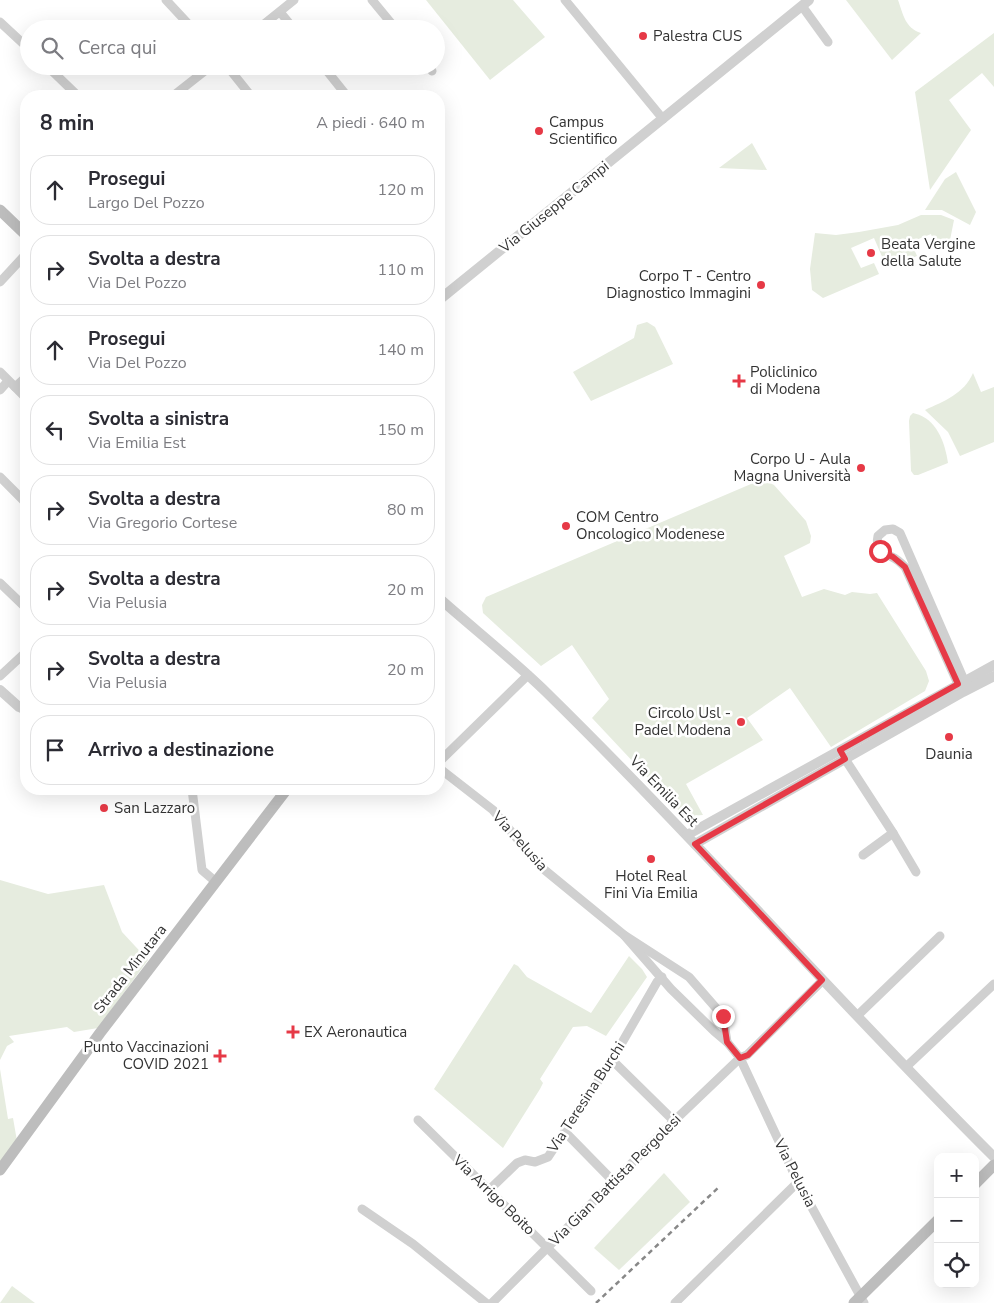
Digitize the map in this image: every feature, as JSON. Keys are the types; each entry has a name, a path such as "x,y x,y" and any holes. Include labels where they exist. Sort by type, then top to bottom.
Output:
{"main road":[{"path":"0,210 20,230"},
{"name":"Strada Minutara","path":"0,1170 100,1032 282,795"},
{"path":"979,1180 994,1165"},
{"path":"860,1301 934,1224"}],"street":[{"path":"166,0 185,20"},
{"path":"270,20 294,0"},
{"path":"372,0 389,20"},
{"path":"565,0 663,119"},
{"path":"805,3 828,42"},
{"name":"Via Giuseppe Campi","path":"445,295 805,3"},
{"path":"280,12 287,20"},
{"path":"0,22 20,41"},
{"path":"56,75 72,90"},
{"path":"181,90 200,75"},
{"path":"234,75 246,90"},
{"path":"330,75 342,90"},
{"path":"0,282 20,260"},
{"path":"0,372 20,392"},
{"path":"0,390 20,380"},
{"path":"0,477 20,497"},
{"path":"893,529 900,533 963,687 905,567 893,557 880,551 878,536 885,530 893,529"},
{"path":"0,583 20,602"},
{"name":"Via Emilia Est","path":"445,603 528,675 687,835 822,980 994,1157"},
{"path":"0,676 20,658"},
{"path":"687,835 774,793 843,755 963,687 994,664"},
{"path":"445,756 528,675"},
{"path":"963,687 994,676"},
{"path":"0,690 20,707"},
{"path":"843,755 916,872"},
{"name":"Via Pelusia","path":"445,773 493,810 541,867 624,935 689,977 723,1016 727,1042"},
{"path":"695,844 774,793"},
{"path":"193,795 202,870 216,882"},
{"path":"863,855 892,834"},
{"name":"Via Pelusia","path":"624,935 684,1001 727,1042 740,1058 798,1182 860,1301"},
{"path":"857,1016 940,936"},
{"path":"662,977 672,976 673,971 671,967"},
{"name":"Via Teresina Burchi","path":"488,1191 517,1163 525,1160 535,1162 548,1157 612,1060 657,982 662,977"},
{"name":"Via Gian Battista Pergolesi","path":"492,1303 674,1121 740,1058 748,1055 822,980"},
{"path":"906,1067 994,984"},
{"path":"612,1060 674,1121"},
{"name":"Via Arrigo Boito","path":"418,1120 591,1291"},
{"path":"565,1132 613,1181"},
{"path":"675,1303 798,1182"},
{"path":"362,1209 413,1244 486,1303"}],"shaded area":[{"path":"426,0 513,0 545,37 490,80 445,24 445,20 442,20"},
{"path":"846,0 898,0 908,24 911,28 921,33 892,60"},
{"path":"994,33 994,87 982,73 949,100 971,130 930,190 915,92"},
{"path":"752,143 767,170 719,168"},
{"path":"956,172 976,212 970,225 942,210 925,210 945,179"},
{"path":"921,215 941,215 954,220 950,240 935,245 931,234 911,242 917,256 887,268 874,238 851,248 861,268 874,263 879,274 823,298 812,290 810,269 815,233 836,235 859,232 898,225"},
{"path":"647,322 655,327 673,364 591,401 573,372 634,338 637,325"},
{"path":"973,373 981,392 994,387 994,442 960,456 948,432 925,410 959,392"},
{"path":"913,413 928,420 934,426 945,447 948,463 918,475 914,475 911,471 909,421"},
{"path":"758,481 766,481 774,485 806,521 811,536 810,543 784,556 802,597 824,589 845,595 852,592 877,593 926,671 929,681 925,691 831,747 790,688 747,718 763,740 686,784 703,815 689,816 682,814 592,718 609,699 572,645 541,666 483,613 482,605 486,597"},
{"path":"0,880 48,894 104,885 122,932 148,960 98,1028 74,1032 67,1027 9,1036 14,1042 7,1046 0,1060"},
{"path":"629,956 647,977 606,1036 587,1026 573,1027 540,1079 543,1083 540,1089 503,1148 434,1089 514,964 527,977 591,1013"},
{"path":"0,1069 8,1119 13,1118 17,1141 0,1164"},
{"path":"664,1173 690,1202 619,1270 594,1248"},
{"path":"12,1286 35,1303 0,1303"}],"railway":[{"path":"596,1303 720,1186"}],"place":[{"name":"Palestra CUS","path":"643,36"},
{"name":"Campus Scientifico","path":"539,131"},
{"name":"Beata Vergine della Salute","path":"871,253"},
{"name":"Corpo T - Centro Diagnostico Immagini","path":"761,285"},
{"name":"Policlinico di Modena","path":"739,381"},
{"name":"Corpo U - Aula Magna Università","path":"861,468"},
{"name":"COM Centro Oncologico Modenese","path":"566,526"},
{"name":"Circolo Usl - Padel Modena","path":"741,722"},
{"name":"Daunia","path":"949,737"},
{"name":"San Lazzaro","path":"104,808"},
{"name":"Hotel Real Fini Via Emilia","path":"651,859"},
{"name":"EX Aeronautica","path":"293,1032"},
{"name":"Punto Vaccinazioni COVID 2021","path":"220,1056"}],"route":[{"path":"723,1016 727,1042 740,1058 748,1055 822,980 695,844 845,759 840,750 958,684 905,567 893,557 880,551"}]}
